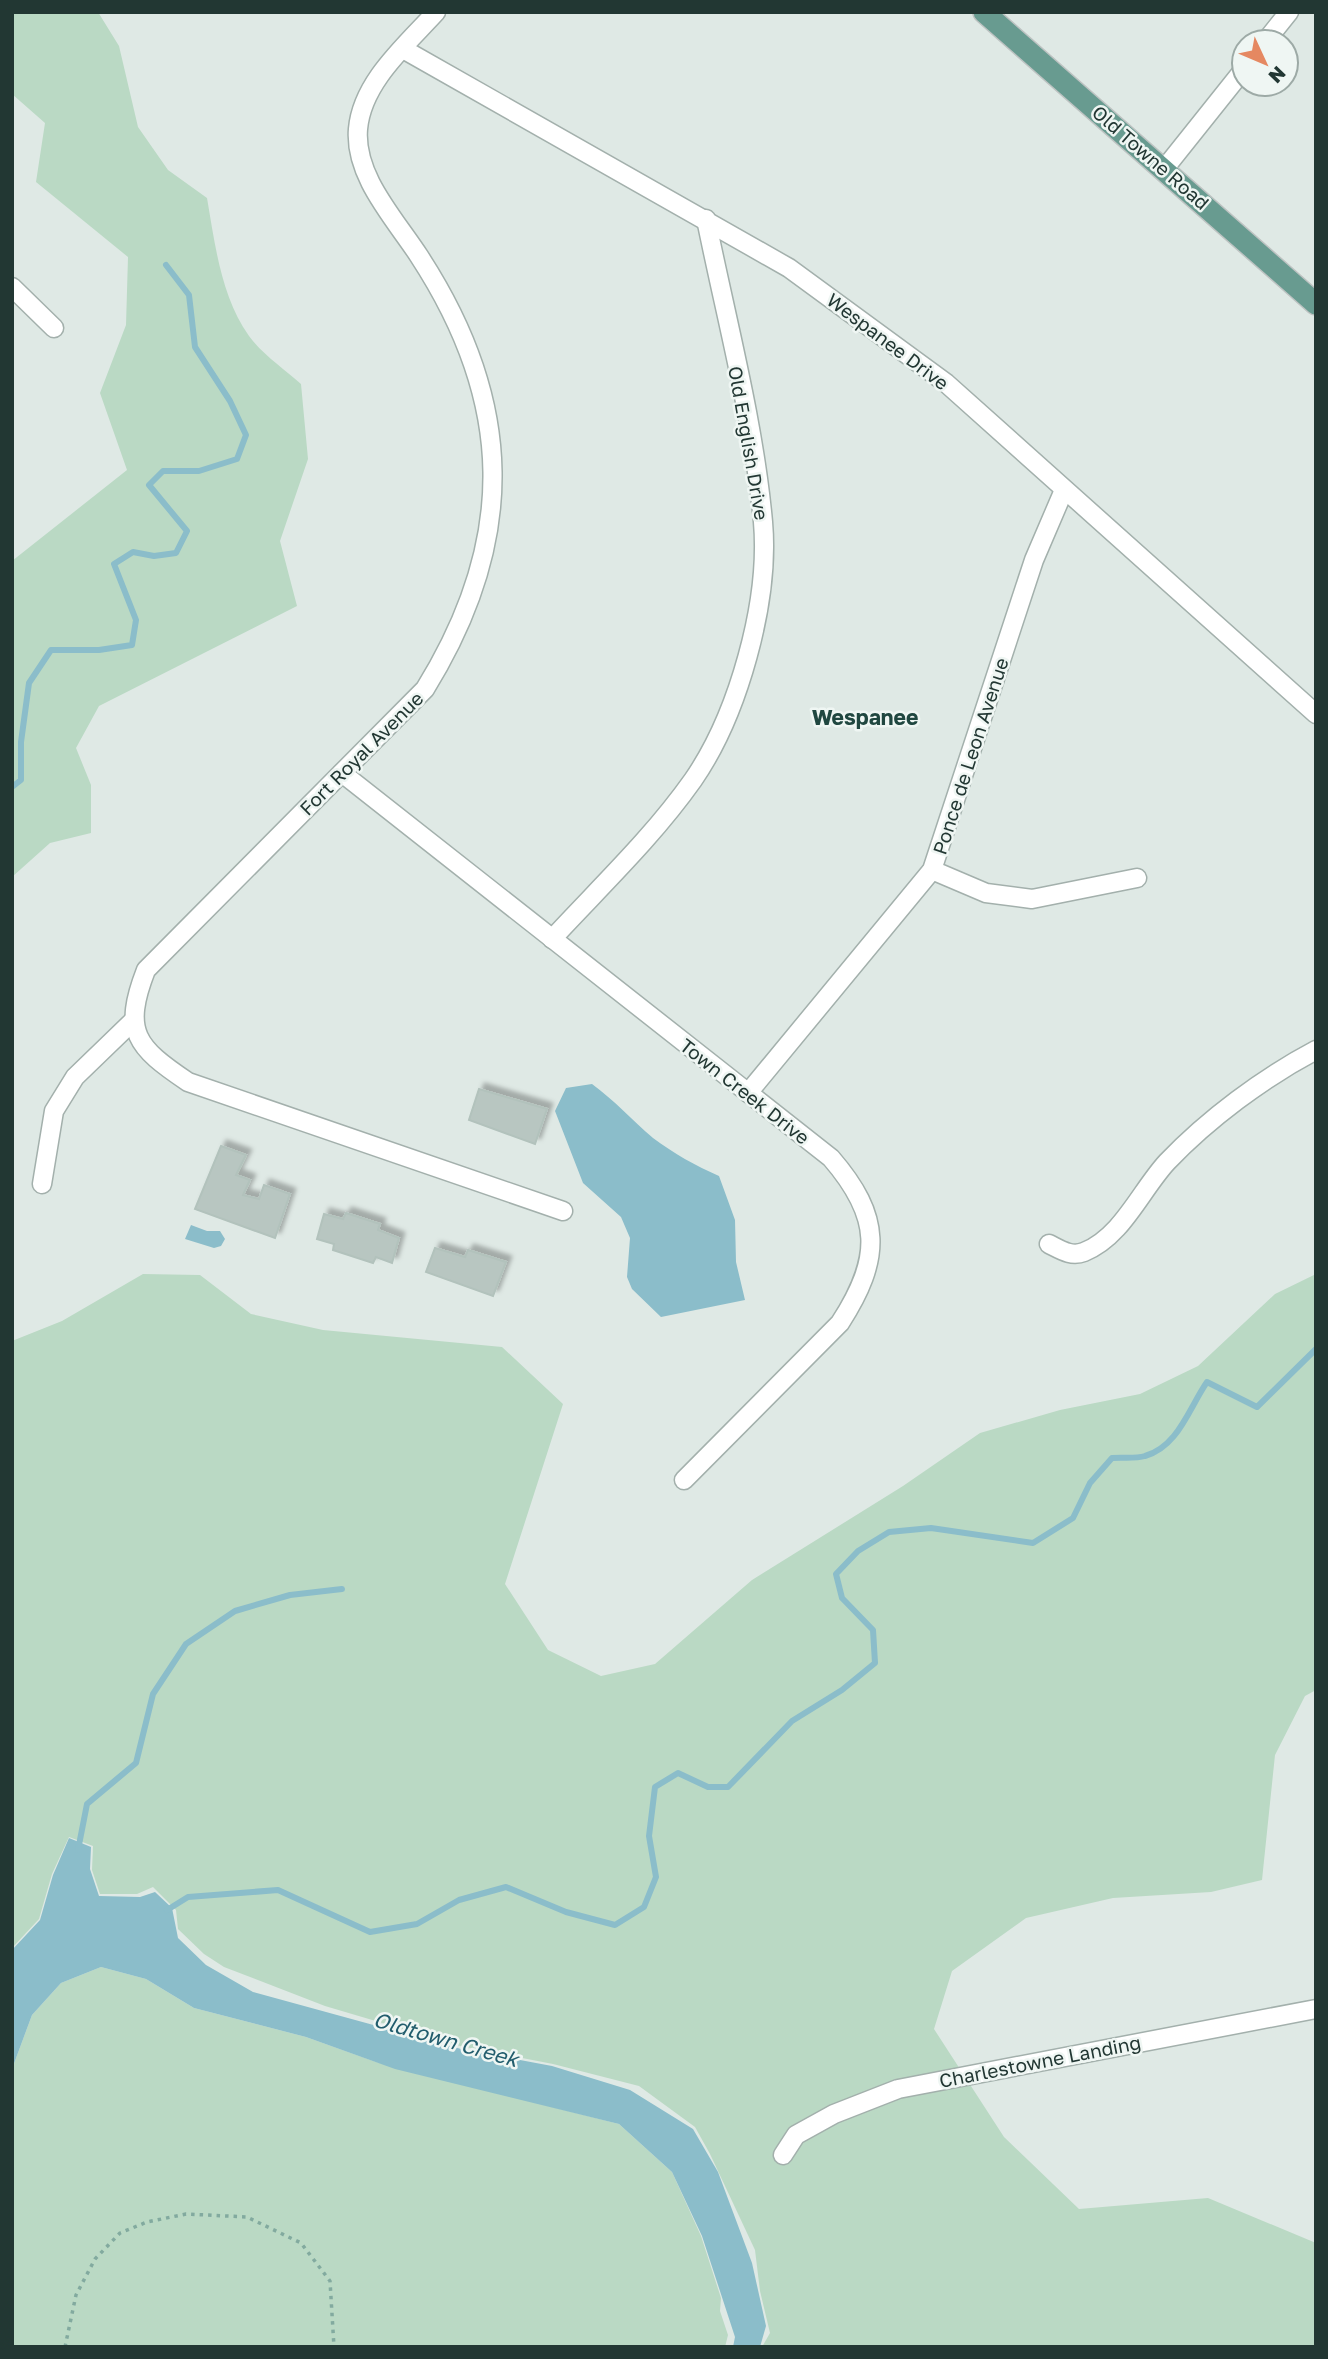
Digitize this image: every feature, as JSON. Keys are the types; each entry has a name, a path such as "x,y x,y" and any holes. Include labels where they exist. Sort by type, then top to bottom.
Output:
{"main road":[{"name":"Old Towne Road","path":"984,12 1165,168 1316,304"}],"street":[{"name":"Fort Royal Avenue","path":"134,1020 138,990 146,970 425,689 449,650 467,610 486,548 495,482 488,415 469,351 438,285 374,188 359,156 358,128 367,94 436,12"},
{"path":"1276,28 1289,12"},
{"name":"Wespanee Drive","path":"403,49 789,268 946,383 1316,714"},
{"path":"1165,168 1230,87"},
{"name":"Old English Drive","path":"552,939 663,820 695,778 727,714 753,629 761,591 764,525 755,465 706,219"},
{"path":"12,287 54,328"},
{"name":"Ponce de Leon Avenue","path":"748,1093 932,870 1034,560 1064,490"},
{"name":"Town Creek Drive","path":"342,773 831,1158 853,1184 866,1212 871,1245 868,1273 840,1323 684,1480"},
{"path":"932,870 986,893 1032,899 1137,878"},
{"path":"41,1184 54,1111 75,1077 134,1020"},
{"path":"134,1020 138,1041 156,1061 188,1082 563,1211"},
{"path":"1049,1244 1069,1254 1085,1251 1114,1230 1167,1162 1243,1096 1316,1050"},
{"name":"Charlestowne Landing","path":"783,2155 796,2135 834,2115 898,2089 1316,2009"}],"path":[{"path":"65,2347 76,2295 95,2259 120,2233 147,2222 186,2214 247,2217 300,2243 330,2281 334,2347"}],"green space":[{"path":"12,12 98,12 119,46 138,127 168,170 207,198 220,270 239,321 260,349 301,384 308,459 280,541 297,606 99,706 76,748 91,785 91,833 50,843 12,877 12,561 127,470 100,393 126,325 128,257 36,182 45,123 12,94"},
{"path":"143,1274 200,1275 251,1314 323,1330 502,1347 563,1404 505,1584 548,1650 601,1676 655,1664 752,1580 903,1486 980,1433 1060,1410 1140,1394 1198,1366 1275,1294 1316,1274 1316,1690 1305,1696 1275,1755 1262,1880 1211,1892 1113,1898 1026,1918 952,1971 934,2029 1004,2137 1079,2209 1208,2198 1316,2243 1316,2347 762,2347 770,2333 760,2291 755,2250 710,2154 695,2127 639,2086 553,2064 460,2046 325,2006 224,1967 204,1954 178,1929 176,1910 153,1887 137,1894 100,1894 92,1870 93,1846 69,1837 52,1874 39,1919 12,1948 12,1341 62,1321"},
{"path":"101,1967 146,1979 194,2008 306,2037 376,2062 619,2124 672,2172 701,2236 721,2298 720,2311 728,2335 725,2347 12,2347 12,2069 32,2015 61,1983"}],"water":[{"path":"592,1084 653,1138 685,1159 719,1176 735,1220 736,1262 745,1300 661,1317 632,1289 627,1277 630,1238 621,1217 583,1183 555,1111 566,1088"},
{"path":"191,1225 207,1231 220,1231 225,1239 221,1246 214,1248 185,1239"},
{"path":"69,1838 91,1847 90,1869 99,1896 140,1897 155,1892 172,1908 178,1938 206,1965 253,1992 461,2049 552,2066 630,2090 693,2129 718,2172 752,2263 766,2326 760,2347 733,2347 735,2337 702,2236 672,2172 619,2124 395,2069 306,2037 194,2008 146,1979 101,1967 61,1983 32,2015 12,2069 12,1950 40,1920 53,1875"}],"building":[{"path":"479,1089 547,1109 535,1144 469,1120"},
{"path":"221,1146 246,1155 236,1175 250,1180 243,1195 259,1199 264,1185 290,1194 275,1238 195,1209"},
{"path":"346,1213 380,1224 378,1230 399,1238 392,1263 376,1257 373,1263 333,1250 334,1244 317,1239 324,1214 343,1219"},
{"path":"435,1248 465,1257 468,1250 506,1262 493,1296 426,1272"}],"waterway":[{"path":"12,787 21,780 21,742 29,683 51,650 99,650 132,645 136,620 114,564 133,552 154,556 176,553 187,531 149,485 163,471 199,471 237,459 246,435 230,401 195,347 189,295 166,265"},
{"path":"167,1910 188,1897 278,1890 370,1932 417,1924 459,1900 506,1887 566,1912 615,1925 644,1907 656,1877 649,1836 655,1787 678,1773 708,1787 728,1787 792,1721 842,1690 875,1663 873,1630 842,1598 836,1574 858,1551 889,1532 931,1528 1033,1543 1073,1518 1090,1483 1112,1458 1145,1456 1166,1444 1182,1425 1207,1382 1257,1407 1316,1349"},
{"path":"78,1850 87,1804 136,1763 153,1694 186,1644 235,1611 290,1595 342,1589"}],"district":[{"name":"Wespanee","path":"865,717"}],"water label":[{"name":"Oldtown Creek","path":"446,2039"}]}
